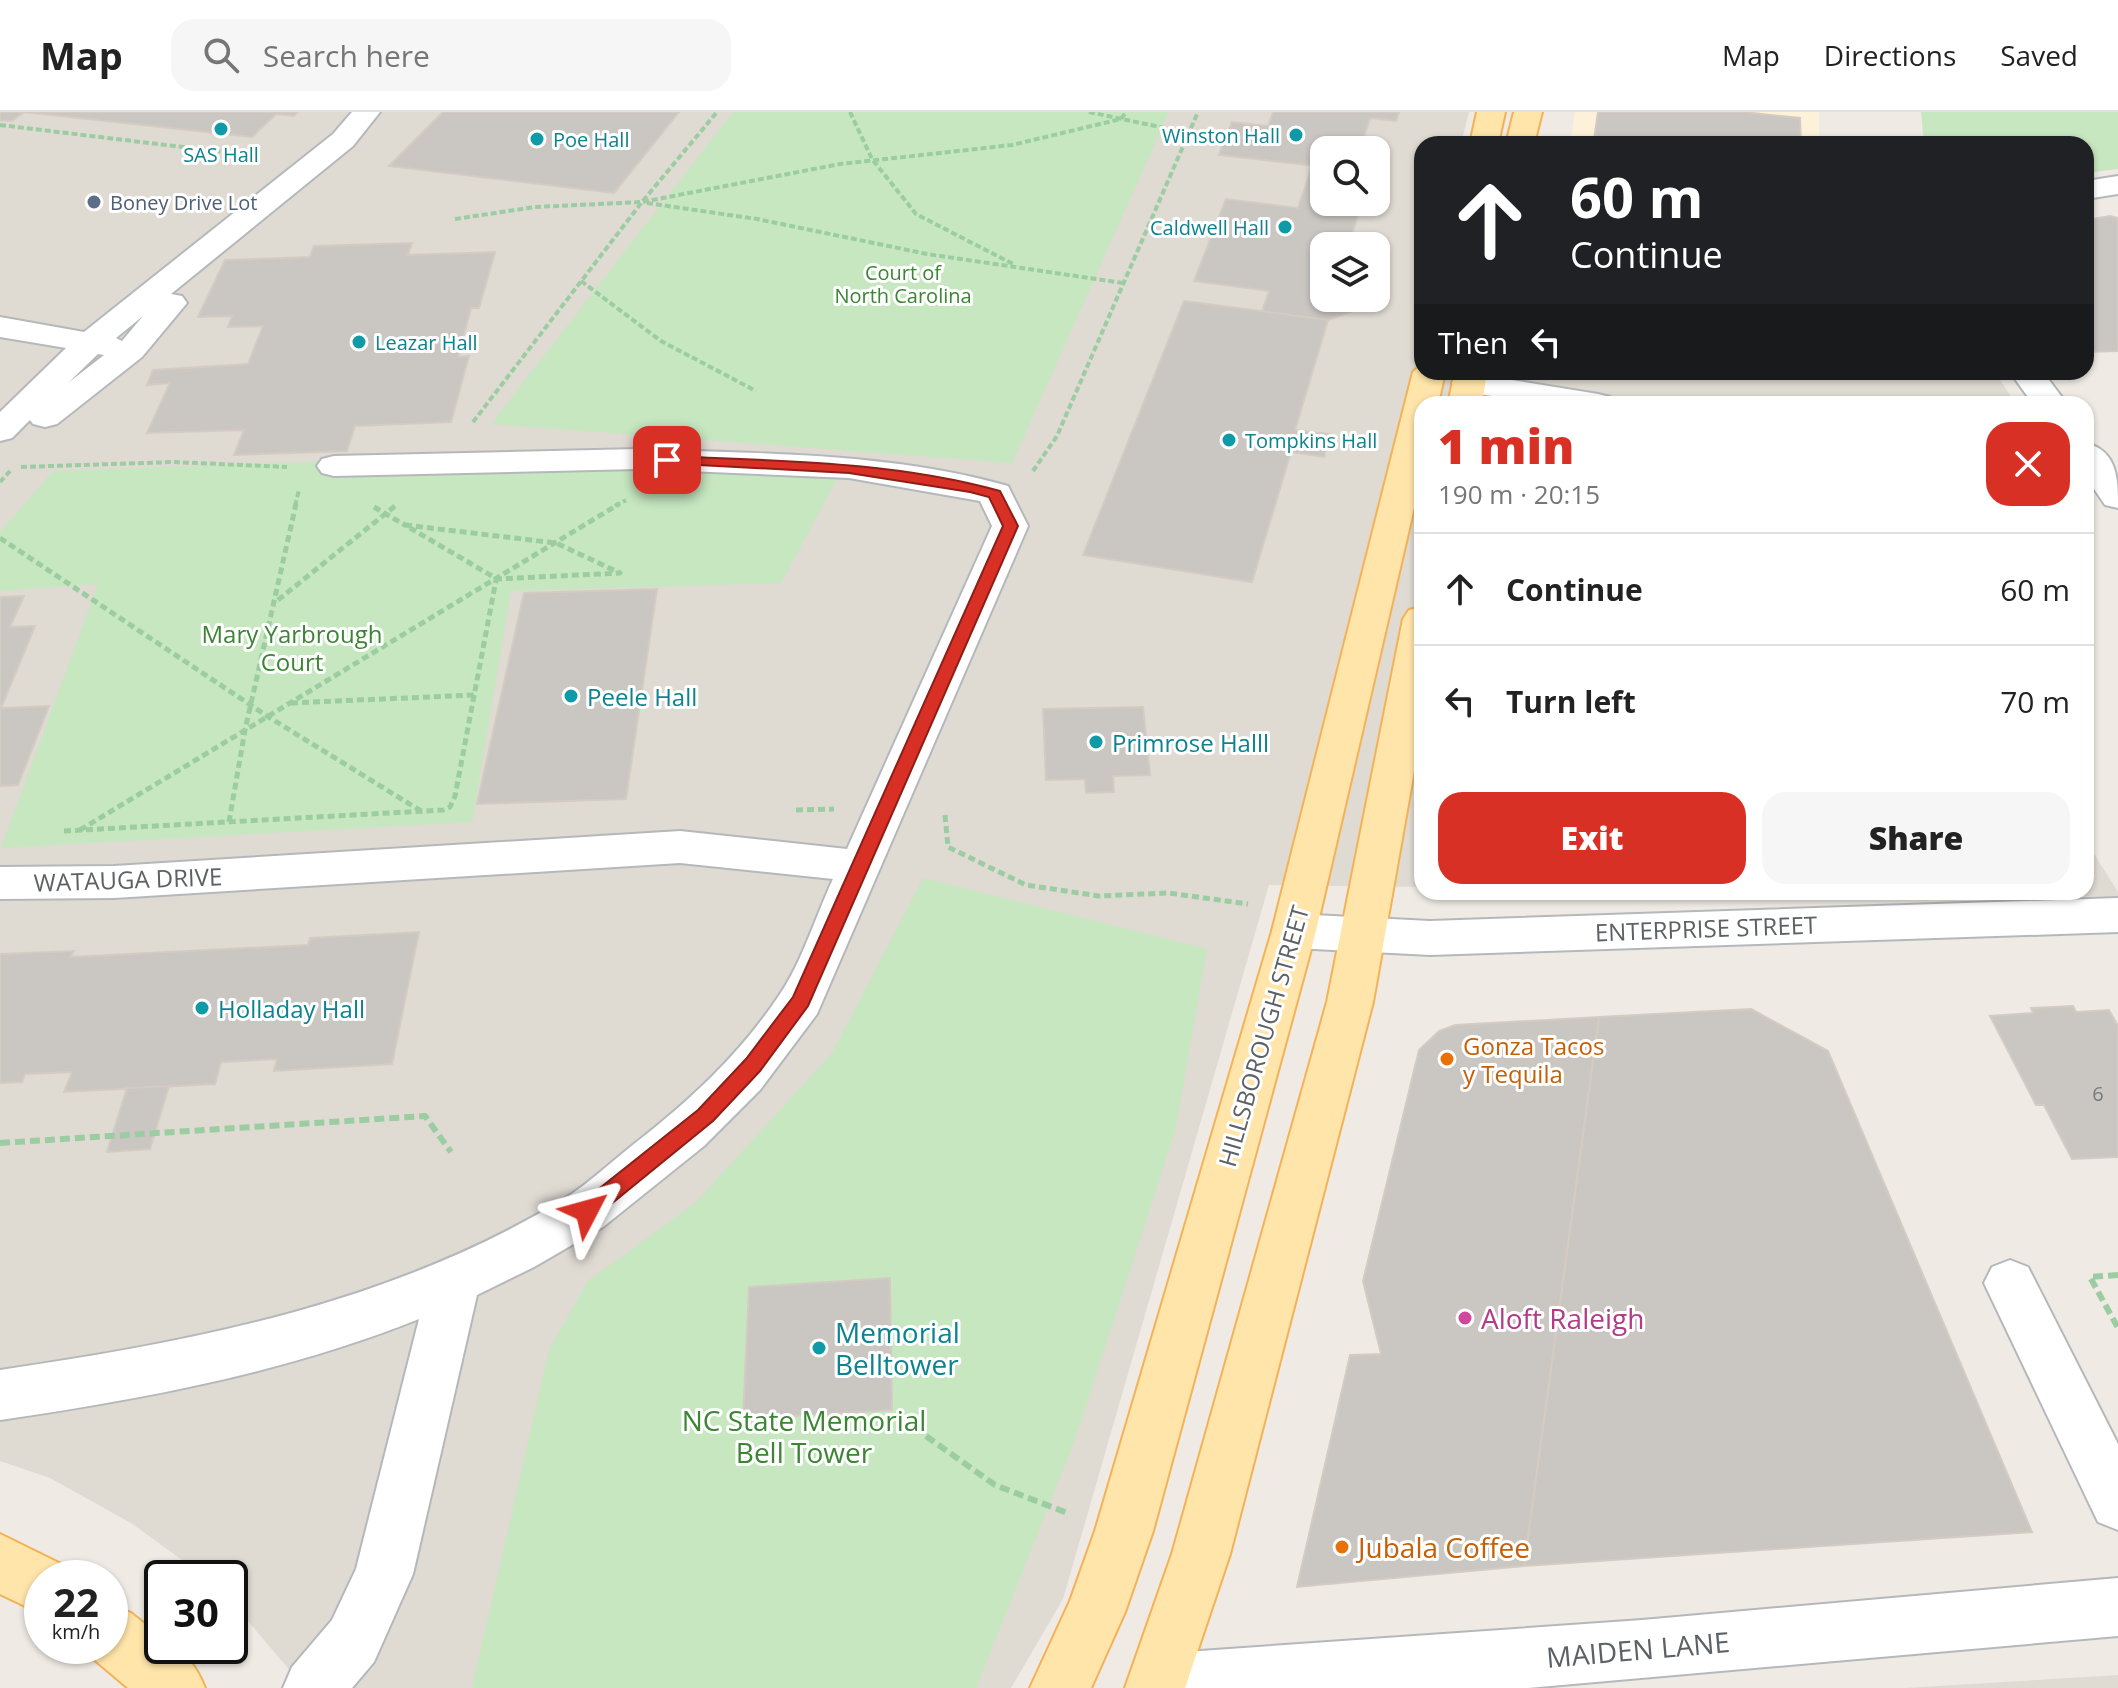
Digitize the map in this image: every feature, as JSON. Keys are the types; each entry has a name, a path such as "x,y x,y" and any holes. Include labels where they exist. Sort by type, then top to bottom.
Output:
{"main road":[{"path":"1486,136 1491,112"},
{"path":"1522,136 1528,112"},
{"name":"HILLSBOROUGH STREET","path":"1060,1688 1095,1612 1128,1517 1294,931 1414,530"},
{"path":"1156,1686 1201,1554 1350,1002 1414,662"},
{"path":"0,1562 24,1575"},
{"path":"128,1649 175,1688"}],"street":[{"path":"0,431 90,343 343,140 366,112"},
{"path":"2094,189 2118,185"},
{"path":"7,458 131,350 179,294 210,249"},
{"path":"0,327 131,350"},
{"path":"1458,383 1545,396"},
{"path":"0,1395 109,1381 207,1361 333,1329 454,1283 587,1211 705,1116 753,1065 801,1001 1010,526 995,494 849,468 667,460 319,467"},
{"path":"2094,464 2118,497"},
{"name":"WATAUGA DRIVE","path":"0,883 114,882 680,847 862,866"},
{"name":"ENTERPRISE STREET","path":"1294,931 1430,938 1871,907 2118,915"},
{"path":"313,1688 353,1641 384,1574 454,1283"},
{"path":"2010,1283 2118,1503"},
{"name":"MAIDEN LANE","path":"1156,1686 1642,1650 2118,1607"}],"path":[{"path":"467,429 642,202 717,112"},
{"path":"850,112 872,159 916,214 1019,267"},
{"path":"1089,112 1188,133"},
{"path":"455,219 535,207 642,202 799,170 872,159 950,154 1012,145 1121,119 1126,112"},
{"path":"995,494 1031,475 1057,436 1198,112"},
{"path":"0,125 251,155"},
{"path":"642,202 757,219 927,254 1123,283"},
{"path":"581,281 661,341 756,391"},
{"path":"7,458 319,467"},
{"path":"80,830 662,479 667,460"},
{"path":"319,467 328,484 385,513 404,525 497,579 620,573 556,543 404,525"},
{"path":"229,822 245,730 277,601 319,467"},
{"path":"277,601 406,497"},
{"path":"0,538 251,706 422,811"},
{"path":"64,831 443,810 450,807 455,796 497,579"},
{"path":"290,703 474,695"},
{"path":"945,815 948,847 1026,885 1099,896 1169,893 1251,904"},
{"path":"0,1143 425,1116 451,1152"},
{"path":"2118,1275 2090,1277 2118,1328"},
{"path":"926,1436 995,1485 1071,1515"}],"shaded area":[{"path":"0,112 1469,112 1463,136 1414,136 1414,380 2000,380 2011,396 1414,396 1414,887 1269,885 1063,1599 1011,1688 305,1688 248,1621 248,1560 182,1560 131,1523 50,1478 0,1461"},
{"path":"1575,112 1819,112 1819,136 1571,136"},
{"path":"2094,854 2118,892 2118,897 2094,897"},
{"path":"2118,1675 2118,1688 1905,1688"}],"green space":[{"name":"Court of North Carolina","path":"733,112 1169,112 1012,463 491,424"},
{"path":"1921,112 2118,112 2118,169 2094,172 2094,136 1923,136"},
{"name":"Mary Yarbrough Court","path":"564,453 839,475 781,583 511,591 472,822 1,848 98,584 0,591 0,532 53,471"},
{"name":"NC State Memorial Bell Tower","path":"923,878 1207,949 1175,1131 1074,1442 976,1688 472,1688 549,1350 588,1281 695,1203 832,1053"}],"building":[{"path":"0,112 24,112 12,121 0,120"},
{"name":"SAS Hall","path":"24,112 298,112 294,116 276,114 252,137"},
{"name":"Poe Hall","path":"443,112 679,112 614,193 389,166"},
{"name":"Winston Hall","path":"1273,112 1399,112 1396,121 1370,118 1364,136 1310,136 1310,165 1219,155 1232,122 1268,126"},
{"path":"1598,112 1743,112 1800,118 1801,136 1594,136"},
{"name":"Caldwell Hall","path":"1310,172 1310,216 1358,216 1352,232 1310,232 1310,312 1350,312 1328,320 1262,312 1269,291 1194,281 1226,199 1298,208"},
{"path":"2118,218 2118,351 2094,352 2094,219"},
{"name":"Leazar Hall","path":"412,243 408,255 495,252 479,308 471,308 458,357 469,356 451,422 355,426 347,451 234,455 244,430 147,433 170,383 147,385 153,370 248,364 263,326 228,327 232,316 198,317 225,260 310,257 314,246"},
{"name":"Tompkins Hall","path":"1184,301 1328,320 1295,430 1330,434 1324,457 1291,452 1252,582 1083,555"},
{"name":"Peele Hall","path":"657,589 626,799 477,804 524,593"},
{"path":"24,596 10,627 35,626 1,708 49,706 18,785 0,786 0,597"},
{"name":"Primrose Halll","path":"1143,707 1150,775 1113,776 1114,792 1086,793 1085,779 1046,780 1043,709"},
{"name":"Holladay Hall","path":"419,932 392,1064 274,1071 277,1059 221,1062 215,1084 64,1092 72,1072 25,1074 22,1082 0,1083 0,954 74,951 70,957 308,945 310,938"},
{"path":"2073,1006 2076,1012 2109,1010 2118,1026 2118,1157 2072,1159 2044,1105 2036,1105 1990,1016 2033,1013 2031,1008"},
{"path":"1751,1009 1828,1051 2032,1532 1524,1566 1599,1017"},
{"name":"Aloft Raleigh","path":"1599,1017 1524,1566 1297,1587 1350,1355 1381,1354 1363,1281 1419,1050 1439,1031 1455,1025"},
{"path":"169,1086 150,1149 107,1152 127,1088"},
{"name":"Memorial Belltower","path":"890,1278 892,1410 743,1419 749,1287"}],"place":[{"name":"SAS Hall","path":"221,129"},
{"name":"Winston Hall","path":"1296,135"},
{"name":"Poe Hall","path":"537,139"},
{"name":"Boney Drive Lot","path":"94,202"},
{"name":"Caldwell Hall","path":"1285,227"},
{"name":"Leazar Hall","path":"359,342"},
{"name":"Tompkins Hall","path":"1229,440"},
{"name":"Peele Hall","path":"571,696"},
{"name":"Primrose Halll","path":"1096,742"},
{"name":"Holladay Hall","path":"202,1008"},
{"name":"Gonza Tacos y Tequila","path":"1447,1059"},
{"name":"Aloft Raleigh","path":"1465,1318"},
{"name":"Memorial Belltower","path":"819,1348"},
{"name":"Jubala Coffee","path":"1342,1547"}],"route":[{"path":"587,1211 705,1116 753,1065 801,1001 1010,526 995,494 971,487 849,468 667,460"}]}
